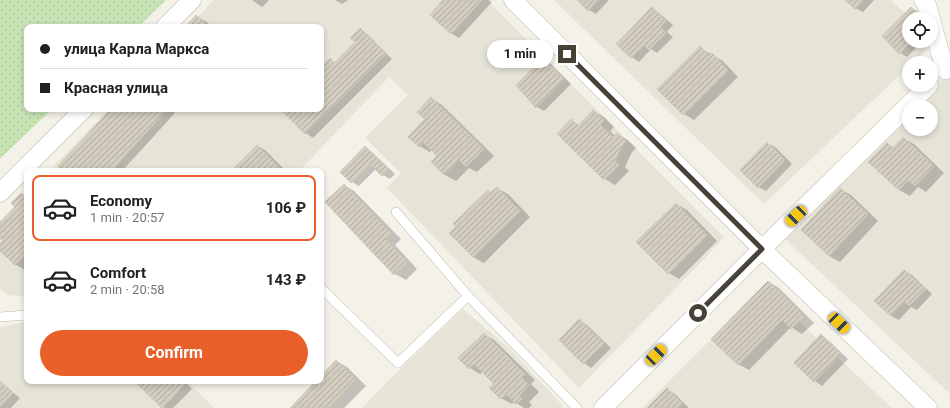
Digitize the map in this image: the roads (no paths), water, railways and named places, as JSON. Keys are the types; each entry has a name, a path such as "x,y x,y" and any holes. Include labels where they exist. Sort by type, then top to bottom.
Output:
{"street":[{"path":"168,24 192,0"},
{"path":"513,0 762,249 928,408"},
{"path":"926,2 947,67 938,76"},
{"path":"603,408 922,92"},
{"path":"25,168 81,112"},
{"path":"0,193 24,169"}],"lane":[{"path":"396,212 468,296 577,408"},
{"path":"324,291 398,363 468,296"},
{"path":"0,317 24,314"}]}
